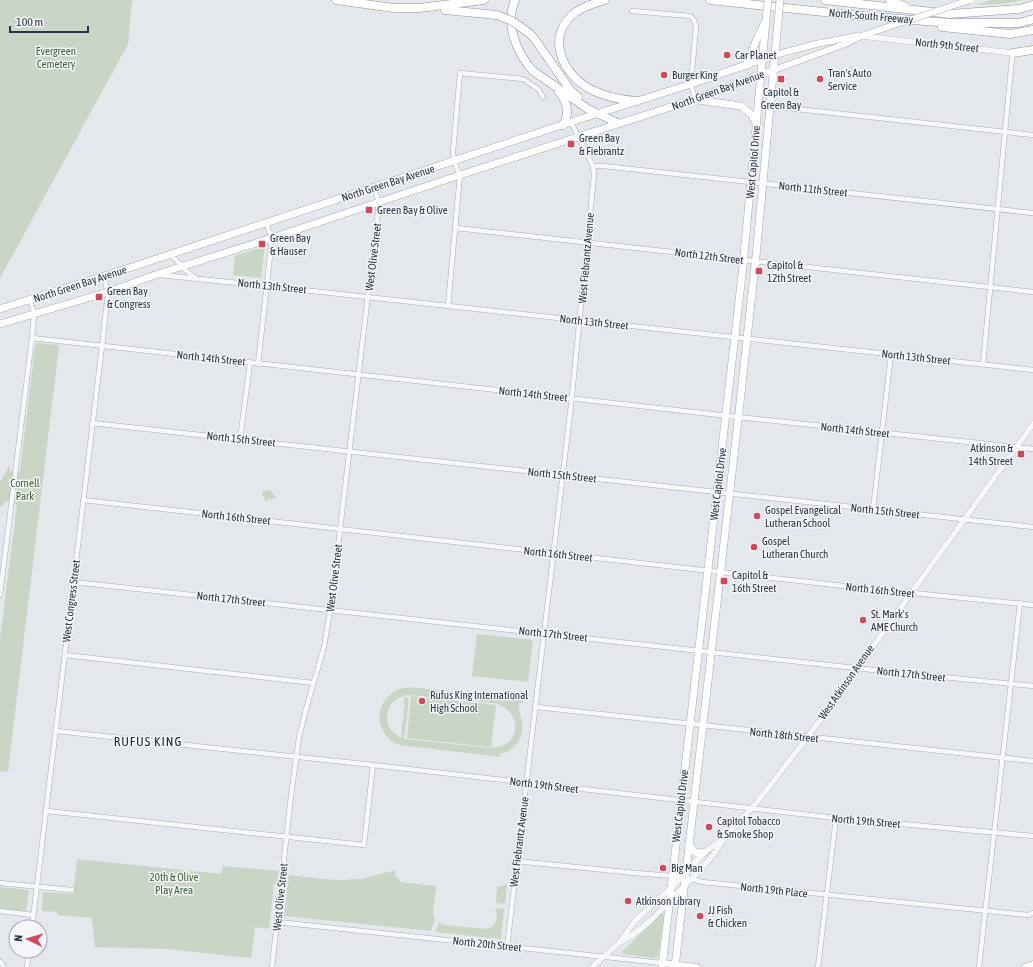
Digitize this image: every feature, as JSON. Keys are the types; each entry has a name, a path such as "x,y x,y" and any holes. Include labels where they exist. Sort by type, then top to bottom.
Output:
{"highway":[{"path":"336,0 394,8 418,8 497,15 512,21 534,38 571,91 592,107 596,112"},
{"path":"418,8 484,0"},
{"path":"515,0 512,25 516,43 520,54 532,71 588,109 618,123"},
{"path":"605,0 584,7 568,20 562,29 559,41 560,53 568,70 583,85 609,97 637,101"},
{"name":"North-South Freeway","path":"710,0 862,16 951,23 1019,23 1033,19"},
{"name":"North-South Freeway","path":"825,0 950,14 1019,9 1033,5"},
{"path":"890,0 914,10"},
{"path":"862,16 967,30 1010,34 1033,30"},
{"path":"1013,53 1033,50"},
{"path":"555,86 566,101 568,109 567,118 563,125"}],"main road":[{"name":"West Capitol Drive","path":"662,965 735,337 757,125 768,0"},
{"name":"West Capitol Drive","path":"675,966 747,339 780,0"},
{"path":"774,70 845,44 861,36 970,0"},
{"path":"746,66 766,20"},
{"path":"775,55 816,44 861,36"},
{"name":"North Green Bay Avenue","path":"0,309 563,125 596,112 691,84 775,55"},
{"name":"North Green Bay Avenue","path":"0,324 108,292 155,275 379,203 460,175 578,138 618,123 695,99 774,70"},
{"path":"695,99 741,106 751,114 757,125"},
{"path":"689,844 691,849 696,852 705,852"},
{"path":"1025,967 1033,964"},
{"name":"North 20th Street","path":"662,965 697,967"}],"street":[{"path":"632,11 690,16 694,20 696,26 691,84 695,99"},
{"name":"North 9th Street","path":"861,36 1033,55"},
{"path":"983,364 1013,53"},
{"path":"448,306 460,175 454,161 453,152 460,73 523,79 538,89 543,97"},
{"path":"770,106 1033,135"},
{"name":"West Fiebrantz Avenue","path":"507,947 572,398 594,175 593,166 571,122"},
{"name":"North 11th Street","path":"593,166 1033,213"},
{"name":"West Olive Street","path":"272,967 296,757 306,709 324,647 330,610 379,203 374,187"},
{"path":"258,364 272,238 266,223"},
{"name":"North 12th Street","path":"456,228 1033,292"},
{"path":"168,255 175,258 191,276 200,279"},
{"name":"West Congress Street","path":"33,919 47,812 108,292 103,275"},
{"name":"North 13th Street","path":"155,275 1033,370"},
{"path":"0,595 32,338 34,314 30,300"},
{"name":"North 14th Street","path":"32,338 738,418 1033,449"},
{"path":"873,510 891,354"},
{"path":"240,439 250,363"},
{"name":"North 15th Street","path":"92,423 873,510 1033,526"},
{"name":"West Atkinson Avenue","path":"686,876 705,852 724,838 752,809 807,738 1033,424"},
{"name":"North 16th Street","path":"83,500 911,593 1033,605"},
{"name":"North 17th Street","path":"74,582 1033,686"},
{"path":"979,967 1020,603"},
{"path":"65,655 313,683"},
{"name":"North 18th Street","path":"536,707 807,738 1033,761"},
{"name":"North 19th Street","path":"56,731 526,782 752,809 1033,836"},
{"path":"47,812 364,845 373,765"},
{"path":"818,967 836,818"},
{"name":"West Atkinson Avenue","path":"620,942 634,922 671,888 715,853 724,838"},
{"name":"North 19th Place","path":"516,861 672,876 686,876 698,881 718,884 1028,915 1033,914"},
{"path":"0,883 72,890"},
{"name":"West Atkinson Avenue","path":"592,967 620,942 635,934 684,886"},
{"path":"0,912 33,915"},
{"name":"North 20th Street","path":"277,922 602,957 662,965"},
{"path":"0,960 4,967"}],"green space":[{"name":"Evergreen Cemetery","path":"0,0 132,0 128,44 0,278"},
{"path":"991,0 1026,0 999,4 976,5"},
{"path":"265,246 261,278 233,275 235,256"},
{"name":"Cornell Park","path":"37,343 59,346 8,772 0,771 0,639 17,504 6,501 3,506 0,506 0,482 10,467 10,471 20,472 35,346"},
{"path":"263,491 271,491 276,497 275,499 273,498 266,502 265,501 264,496 262,496"},
{"path":"477,634 533,640 528,682 472,676"},
{"path":"408,687 479,694 481,691 508,694 511,691 523,692 523,703 519,703 519,711 523,728 522,733 514,747 500,754 500,757 399,745 389,739 383,731 380,722 380,713 383,704 388,696 397,690","holes":["408,695 493,703 510,712 514,719 515,727 514,734 509,741 502,746 492,748 404,739 409,698 404,697 405,703 401,738 389,727 387,720 389,707 394,701 400,697"]},
{"path":"411,696 496,705 491,747 407,738"},
{"name":"20th & Olive Play Area","path":"77,859 221,874 223,866 279,871 277,884 274,884 269,929 255,927 251,958 167,949 95,947 92,918 57,915 57,912 42,911 43,892 73,894"},
{"path":"396,870 395,875 401,882 436,886 433,913 435,919 431,931 284,916 289,875 335,880 361,879"},
{"path":"507,884 505,904 496,903 497,887"},
{"path":"0,887 29,890 26,911 0,909"},
{"path":"495,908 504,909 501,939 435,932 439,922 443,925 488,929 495,923 497,918"},
{"path":"661,913 664,915 658,957 654,958 623,954 622,951"}],"place":[{"name":"Car Planet","path":"727,55"},
{"name":"Burger King","path":"664,75"},
{"name":"Capitol & Green Bay","path":"781,79"},
{"name":"Tran's Auto Service","path":"820,79"},
{"name":"Green Bay & Fiebrantz","path":"571,144"},
{"name":"Green Bay & Olive","path":"369,210"},
{"name":"Green Bay & Hauser","path":"262,244"},
{"name":"Capitol & 12th Street","path":"759,271"},
{"name":"Green Bay & Congress","path":"99,297"},
{"name":"Atkinson & 14th Street","path":"1021,454"},
{"name":"Gospel Evangelical Lutheran School","path":"757,516"},
{"name":"Gospel Lutheran Church","path":"754,547"},
{"name":"Capitol & 16th Street","path":"724,581"},
{"name":"St. Mark's AME Church","path":"863,620"},
{"name":"Rufus King International High School","path":"422,701"},
{"name":"Capitol Tobacco & Smoke Shop","path":"709,827"},
{"name":"Big Man","path":"663,868"},
{"name":"Atkinson Library","path":"628,901"},
{"name":"JJ Fish & Chicken","path":"700,916"}],"district":[{"name":"RUFUS KING","path":"148,741"}]}
